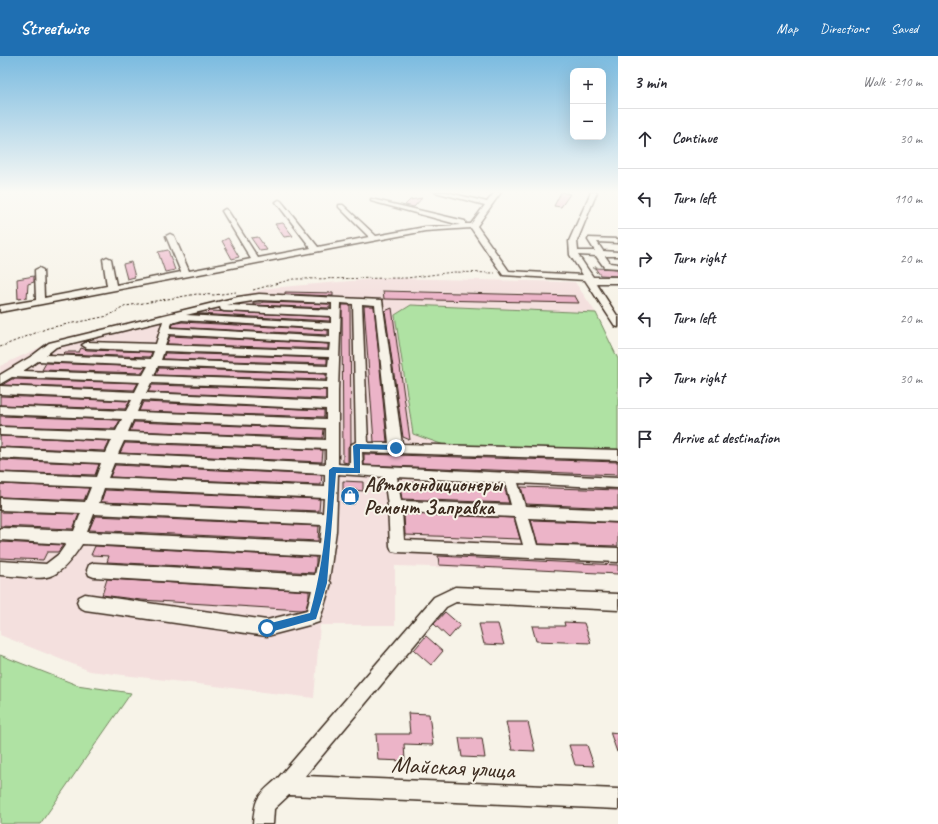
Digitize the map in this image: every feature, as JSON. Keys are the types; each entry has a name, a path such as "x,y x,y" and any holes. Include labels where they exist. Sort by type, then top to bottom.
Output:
{"street":[{"path":"235,228 256,261"},
{"path":"299,228 316,250"},
{"path":"364,228 375,238"},
{"path":"0,309 375,238 425,229 443,228"},
{"path":"473,228 506,273 618,280"},
{"path":"578,228 573,240 574,253 588,279 618,324"},
{"path":"170,236 186,274"},
{"path":"618,241 592,240 607,265 618,266"},
{"path":"574,253 618,254"},
{"path":"107,259 112,288"},
{"path":"39,270 40,301"},
{"path":"0,380 36,358 53,344 259,297 336,320"},
{"path":"357,301 362,447"},
{"path":"165,332 336,320 357,301 379,302 396,448"},
{"path":"213,308 336,320"},
{"path":"0,568 48,571 64,559 78,538 88,509 110,458 155,362 168,321 181,315 336,320"},
{"path":"85,602 267,628 313,616 323,583 330,519 333,470 332,424 336,320"},
{"path":"88,345 335,354"},
{"path":"36,358 334,370"},
{"path":"12,374 333,386"},
{"path":"0,390 333,404"},
{"path":"0,410 332,424"},
{"path":"0,431 332,445"},
{"path":"357,471 356,446 618,455"},
{"path":"0,453 510,479 618,483"},
{"path":"390,473 395,506 397,546 618,555"},
{"path":"0,478 332,492"},
{"path":"510,479 532,552"},
{"path":"0,504 330,519"},
{"path":"395,506 618,516"},
{"path":"0,534 327,550"},
{"path":"94,570 323,583"},
{"path":"263,824 264,804 285,785 440,602 455,594 618,602"},
{"name":"Майская улица","path":"285,785 618,799"}],"shaded area":[{"path":"385,278 575,282 596,313 411,305 395,315 414,434 444,445 618,451 618,572 395,566 395,625 320,625 314,698 90,671 0,635 0,366 58,339 270,288"}],"green space":[{"path":"411,305 596,313 618,359 618,451 444,445 413,434 395,315"},
{"path":"0,655 77,685 131,693 40,824 0,824"}],"building":[{"path":"278,228 287,228 293,236 284,237"},
{"path":"258,237 267,250 260,251 251,238"},
{"path":"228,238 239,257 232,259 222,241"},
{"path":"168,250 175,270 165,272 158,252"},
{"path":"131,262 135,277 127,279 123,264"},
{"path":"595,268 618,269 618,276 600,275"},
{"path":"34,276 34,282 28,284 27,298 18,299 17,279"},
{"path":"383,291 575,296 579,303 384,299"},
{"path":"285,292 333,293 333,296 285,294"},
{"path":"253,303 330,304 330,308 253,305"},
{"path":"342,305 350,305 351,443 348,447 348,463 343,462"},
{"path":"364,306 374,306 387,442 374,442"},
{"path":"392,308 410,440 403,437 385,311"},
{"path":"210,311 330,317 330,321 196,314 207,314"},
{"path":"182,322 328,330 328,335 172,327 173,324"},
{"path":"170,336 328,344 328,349 167,344"},
{"path":"81,348 87,350 152,352 150,357 63,354 65,352 79,352"},
{"path":"165,353 327,358 327,364 163,359"},
{"path":"46,363 146,367 142,373 42,370"},
{"path":"159,368 326,374 326,380 156,375"},
{"path":"12,379 138,383 134,390 2,385"},
{"path":"152,385 326,390 326,399 148,392"},
{"path":"0,396 130,401 125,409 0,405"},
{"path":"143,402 324,410 324,417 139,411"},
{"path":"0,416 120,420 115,429 0,426"},
{"path":"134,422 324,429 323,438 130,431"},
{"path":"0,436 110,441 105,451 0,447"},
{"path":"125,443 323,450 322,462 120,453"},
{"path":"364,454 618,462 618,475 364,465"},
{"path":"0,460 99,464 95,475 0,472"},
{"path":"115,465 322,475 321,485 110,477"},
{"path":"343,481 363,482 363,491 354,490 354,504 343,503"},
{"path":"399,482 504,486 509,503 402,499"},
{"path":"0,484 89,488 84,500 0,497"},
{"path":"521,487 618,490 618,508 526,504"},
{"path":"105,490 320,499 319,511 101,502"},
{"path":"0,512 79,514 73,529 0,526"},
{"path":"404,514 514,518 520,539 405,535"},
{"path":"95,516 319,526 318,541 89,530"},
{"path":"531,520 618,523 618,546 538,544"},
{"path":"0,542 63,545 58,552 47,552 43,560 0,558"},
{"path":"95,546 316,557 316,563 314,573 107,562 109,556 91,555"},
{"path":"438,556 618,565 618,574 439,565"},
{"path":"107,579 309,591 309,596 306,609 301,610 141,600 102,595"},
{"path":"445,612 460,625 449,638 434,624"},
{"path":"564,622 584,623 591,643 536,641 532,626 565,626"},
{"path":"479,624 498,624 504,645 484,644"},
{"path":"426,636 443,651 431,665 414,650"},
{"path":"408,713 429,714 433,745 404,744 405,761 378,760 376,734 410,734"},
{"path":"506,722 528,722 535,751 512,750"},
{"path":"610,732 618,733 618,752 617,752"},
{"path":"459,738 482,738 485,758 462,757"},
{"path":"569,745 587,745 594,766 575,765"}],"place":[{"name":"Автокондиционеры Ремонт Заправка","path":"350,496"}],"route":[{"path":"267,628 313,616 323,583 333,470 357,471 356,446 396,448"}]}
